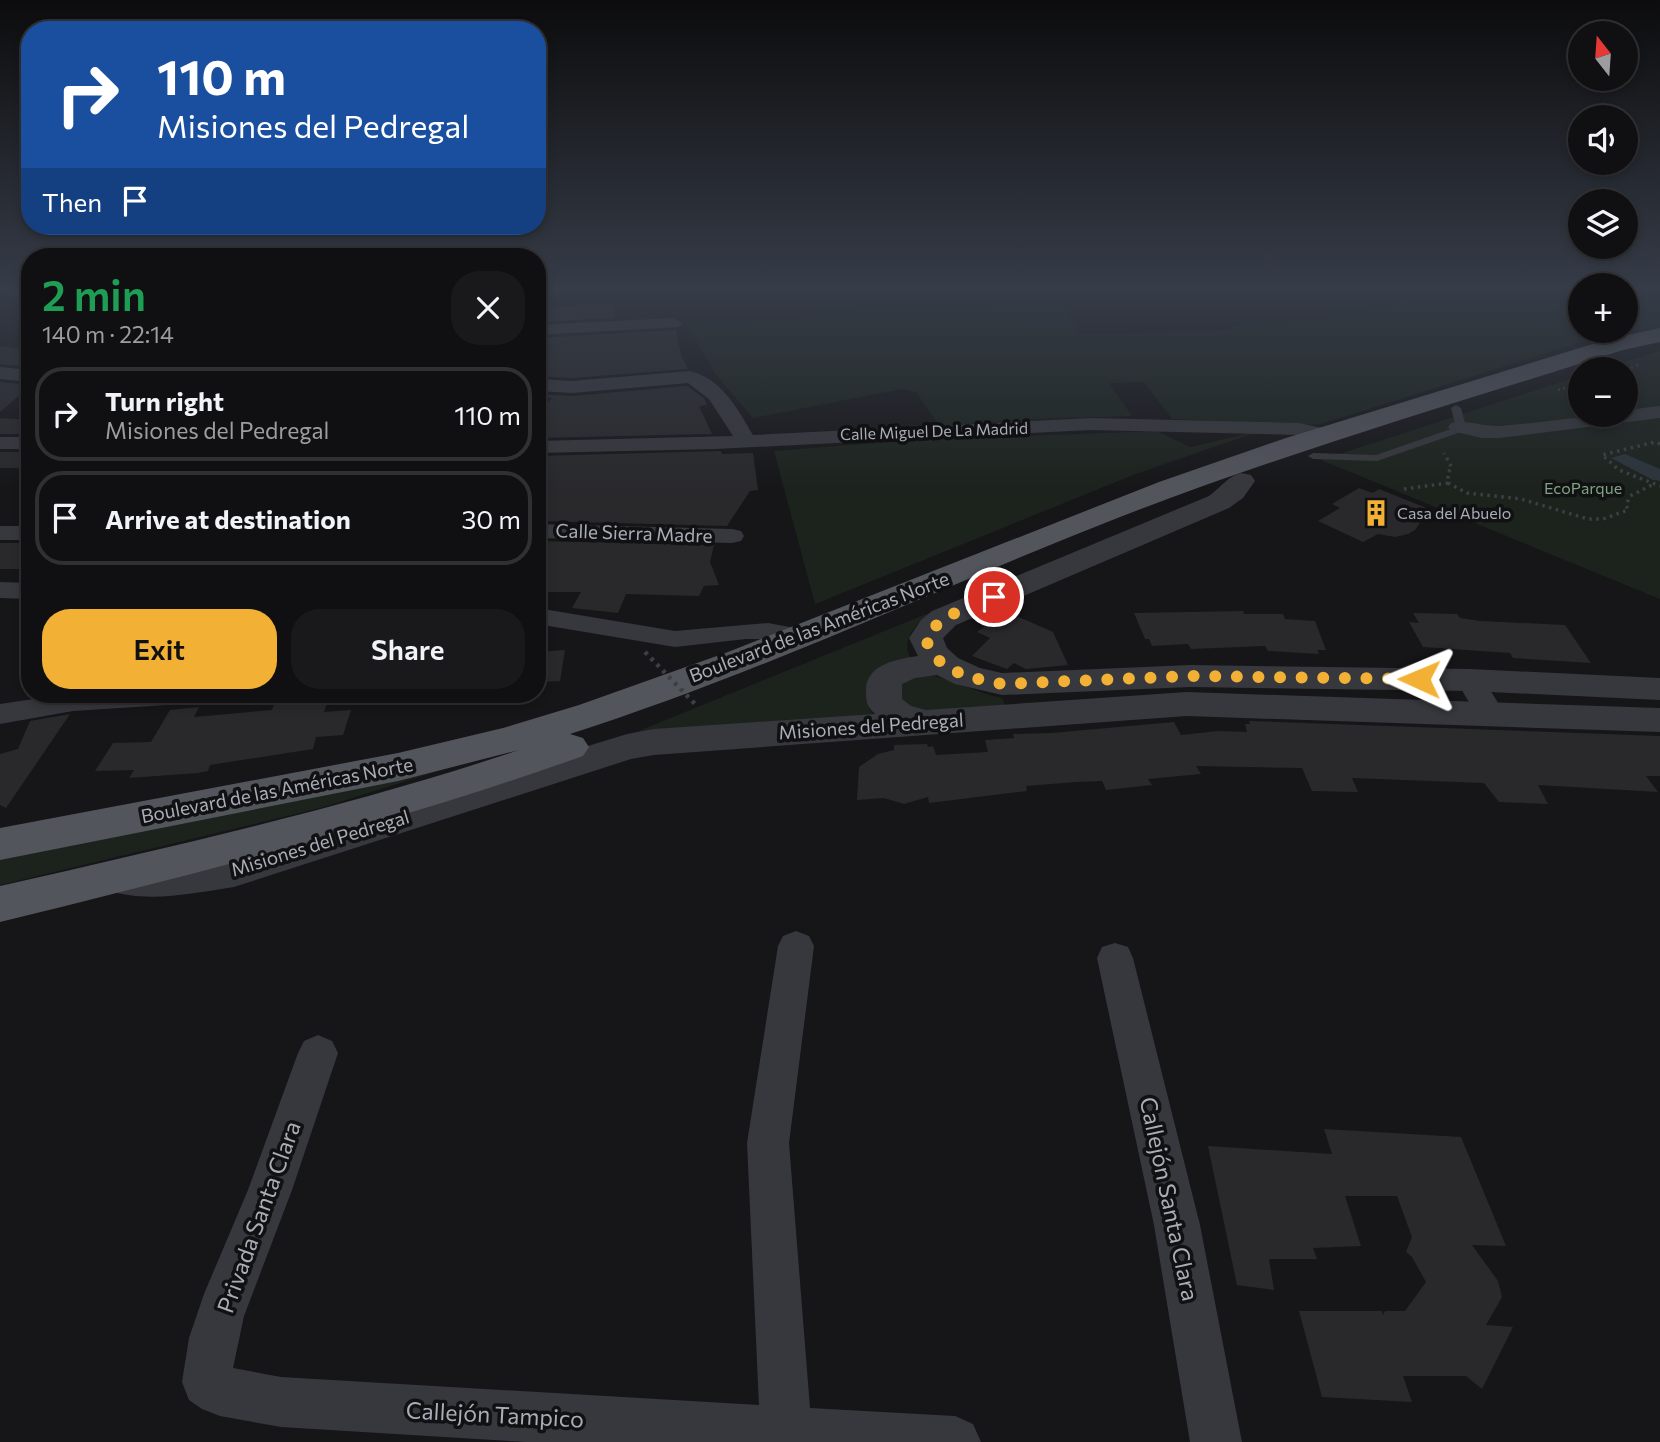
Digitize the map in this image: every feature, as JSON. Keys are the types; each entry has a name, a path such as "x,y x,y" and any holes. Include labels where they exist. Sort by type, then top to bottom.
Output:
{"main road":[{"name":"Boulevard de las Américas Norte","path":"0,844 448,757 584,717 801,637 1108,511 1206,475 1322,445 1587,354"},
{"name":"Boulevard de las Américas Norte","path":"0,904 301,831 497,773 585,741 1241,481 1322,445 1463,422 1568,375"}],"street":[{"path":"0,373 21,375"},
{"path":"546,386 572,387 690,377 701,381 719,398 745,439"},
{"path":"1463,422 1499,432 1660,412"},
{"name":"Calle Miguel De La Madrid","path":"546,447 716,443 745,439 1091,424 1299,429 1322,445"},
{"path":"0,443 21,443"},
{"path":"1241,481 1233,492 1219,502 944,618 933,627 926,638 929,652 944,664 972,678 1002,684 1189,676 1470,680 1660,688"},
{"name":"Calle Sierra Madre","path":"546,531 732,536"},
{"path":"0,533 21,533"},
{"path":"0,590 21,590"},
{"path":"546,618 674,639 746,631 768,631 801,637"},
{"path":"928,722 898,715 884,704 884,680 896,671 914,666 944,664"},
{"path":"1470,680 1490,714"},
{"path":"0,714 56,703"},
{"name":"Misiones del Pedregal","path":"103,880 185,878 234,871 627,747 654,742 1187,704 1660,720"},
{"path":"786,1433 768,1143 796,946"},
{"name":"Callejón Santa Clara","path":"1115,958 1177,1225 1216,1442"},
{"name":"Privada Santa Clara","path":"207,1382 207,1365 228,1292 262,1212 318,1053"},
{"name":"Callejón Tampico","path":"207,1382 220,1391 281,1402 956,1442"}],"path":[{"path":"1548,393 1568,387"},
{"path":"1448,483 1448,472 1452,468 1444,457 1444,451 1470,440 1463,422"},
{"path":"1660,444 1655,442 1602,455 1605,461 1652,485 1660,486"},
{"path":"1404,489 1448,483 1467,493 1521,499 1588,519 1603,519 1628,510 1626,505 1630,496 1652,485"},
{"path":"645,652 695,704"}],"green space":[{"path":"704,354 1543,354 1318,425 1172,419 1144,382 1109,383 1132,416 940,426 916,392 902,389 753,418 716,375"},
{"name":"EcoParque","path":"1660,354 1660,599 1321,460 1568,380 1568,427 1638,427 1638,358"},
{"path":"1157,431 1190,447 1260,431 1133,475 815,604 774,451 916,440"},
{"path":"929,613 914,628 908,640 911,659 878,671 866,690 873,715 636,732"},
{"path":"925,675 1002,698 1005,705 930,713 901,703 900,681"},
{"path":"464,763 320,808 0,885 0,856"}],"shaded area":[{"path":"1625,454 1660,469 1660,481 1611,458"}],"building":[{"path":"0,354 21,354 21,366 0,364"},
{"path":"546,354 681,354 688,369 572,378 546,377"},
{"path":"0,382 21,384 21,394 0,412"},
{"path":"687,386 704,398 707,405 699,406 712,434 546,438 546,405 552,398 546,398 546,395 572,396"},
{"path":"0,418 21,419 21,434 0,434"},
{"path":"721,451 722,454 753,453 758,490 750,491 727,526 546,521 546,456"},
{"path":"0,452 21,452 21,466 18,468 0,468"},
{"name":"Casa del Abuelo","path":"1359,488 1373,493 1379,489 1429,509 1415,530 1408,534 1395,537 1378,534 1363,542 1318,521 1340,508 1332,504"},
{"path":"546,541 714,545 710,562 719,585 704,586 699,596 626,594 618,613 572,608 581,592 546,592"},
{"path":"0,543 21,543 21,569 0,569"},
{"path":"1005,611 1053,632 1068,665 1026,669 1014,663 1007,669 972,656 990,638 977,632"},
{"path":"1243,611 1244,614 1283,614 1285,619 1315,621 1326,650 1317,650 1319,654 1268,651 1265,646 1191,649 1188,644 1152,646 1149,639 1145,639 1134,613"},
{"path":"1413,613 1457,614 1460,618 1480,621 1565,625 1591,663 1513,658 1510,653 1423,647 1409,622 1419,623"},
{"path":"565,650 560,681 546,682 546,651"},
{"path":"274,703 327,703 324,712 351,710 343,735 316,737 313,749 210,765 208,771 198,773 129,778 134,770 95,771 113,743 151,742 170,710 199,707 194,717 272,710"},
{"path":"70,714 6,808 0,805 0,754 18,749 30,721"},
{"path":"1249,721 1660,736 1660,776 1646,776 1658,792 1538,785 1548,804 1499,802 1484,783 1352,778 1358,792 1312,791 1302,768 1196,766 1201,774 1148,779 1152,785 1106,790 1102,781 1076,782 1026,786 1027,791 929,803 928,797 904,804 884,798 857,800 859,767 878,754 894,750 894,745 927,744 928,747 933,746 936,755 988,752 985,740 1014,738 1013,734 1174,722 1181,735 1218,731 1247,732 1245,724 1250,724"},
{"path":"1324,1129 1461,1137 1506,1246 1472,1245 1498,1281 1502,1297 1486,1325 1513,1327 1482,1389 1466,1376 1403,1376 1412,1402 1322,1397 1299,1311 1382,1311 1383,1315 1385,1311 1405,1311 1426,1282 1412,1257 1406,1252 1412,1237 1397,1196 1345,1196 1361,1246 1313,1248 1317,1259 1269,1259 1274,1290 1237,1285 1208,1146 1332,1154"}],"place":[{"name":"Casa del Abuelo","path":"1376,513"}],"route":[{"path":"994,597 944,618 933,627 926,638 929,652 944,664 972,678 1002,684 1189,676 1419,679"}]}
